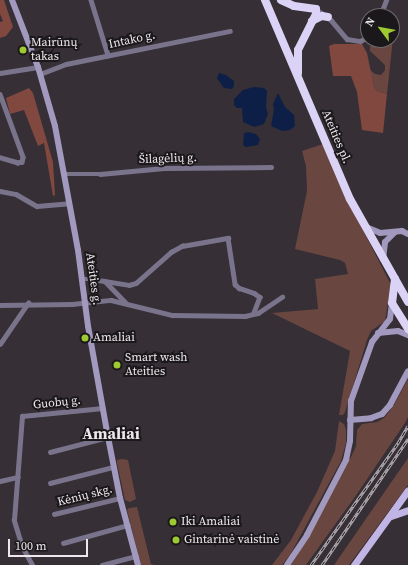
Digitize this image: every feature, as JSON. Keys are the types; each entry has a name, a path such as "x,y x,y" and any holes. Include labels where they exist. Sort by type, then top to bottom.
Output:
{"highway":[{"name":"Ateities pl.","path":"265,0 344,184 365,227 408,302"},
{"path":"281,0 294,6 316,9 298,50 299,80"},
{"path":"312,21 322,16 328,17"},
{"path":"395,279 392,303 408,329"}],"main road":[{"path":"354,565 408,490"},
{"path":"387,520 396,513 408,510"}],"street":[{"name":"Ateities g.","path":"12,0 38,67 55,126 65,174 108,437 120,498 138,565"},
{"path":"91,0 108,55"},
{"path":"316,9 328,17 347,39 353,41 360,39"},
{"name":"Intako g.","path":"40,74 66,64 230,31"},
{"path":"0,73 38,67"},
{"path":"0,94 23,157 22,162 18,163 0,158"},
{"name":"Šilagėlių g.","path":"65,174 100,174 164,168 271,167"},
{"path":"0,191 16,194 37,206 69,203"},
{"path":"365,227 380,233 402,231 408,234"},
{"path":"384,259 385,242 396,231"},
{"path":"81,279 129,285 136,283 171,252 182,246 228,238 235,284 237,287 259,295 260,297 254,313"},
{"path":"105,281 126,303"},
{"path":"0,305 111,300 172,315 245,316 258,313 282,297"},
{"path":"0,344 28,303"},
{"path":"287,565 307,535 346,460 350,441 351,401 370,347 378,333 390,319 392,303"},
{"path":"378,333 398,331 408,335"},
{"path":"350,420 371,418 382,414 390,405 408,372"},
{"name":"Guobų g.","path":"32,565 15,528 14,520 22,416 103,408"},
{"path":"50,452 108,437"},
{"path":"50,483 114,467"},
{"path":"0,481 18,477"},
{"name":"Kėnių skg.","path":"54,514 120,498"},
{"path":"63,543 128,525"},
{"path":"102,565 136,556"}],"shaded area":[{"path":"0,0 4,0 13,27 6,36 0,38 0,22 3,21 0,14"},
{"path":"334,44 360,44 360,48 364,48 367,53 374,87 377,91 387,94 383,133 362,130 357,92 351,76 333,76 329,46"},
{"path":"370,48 392,48 387,94 377,91 374,87 370,70 375,74 381,75 385,70 385,65 370,51"},
{"path":"29,88 33,93 53,162 55,195 53,196 44,143 38,146 24,110 10,114 6,98"},
{"path":"323,144 339,183 391,285 385,321 371,331 343,415 339,415 350,351 272,313 318,309 315,279 348,274 345,263 340,260 295,249 307,191 306,166 302,151"},
{"path":"408,379 408,417 405,423 357,494 306,565 291,565 308,538 352,455 356,446 357,430 362,424 377,422 384,418 394,405"},
{"path":"339,421 344,424 346,430 346,443 341,461 290,555 282,565 272,565 291,540 317,492 335,451"},
{"path":"408,458 408,485 349,565 334,565"},
{"path":"117,460 128,460 136,499 130,502 125,500 117,463"},
{"path":"137,507 151,564 155,565 141,565 127,510 129,508"}],"water":[{"path":"219,73 226,75 234,81 234,86 232,89 224,88 217,78"},
{"path":"254,87 264,88 267,91 266,107 268,114 264,124 254,127 243,122 242,108 237,108 234,105 234,99 243,90"},
{"path":"278,93 285,107 294,115 295,126 290,130 282,131 271,126 274,109 273,104"},
{"path":"248,132 256,134 260,139 258,145 246,147 243,145 244,133"}],"railway":[{"path":"311,565 398,443 408,426"},
{"path":"322,565 408,439"}],"place":[{"name":"Mairūnų takas","path":"23,50"},
{"name":"Amaliai","path":"85,338"},
{"name":"Smart wash Ateities","path":"117,365"},
{"name":"Iki Amaliai","path":"173,522"},
{"name":"Gintarinė vaistinė","path":"176,540"}],"district":[{"name":"Amaliai","path":"111,433"}]}
